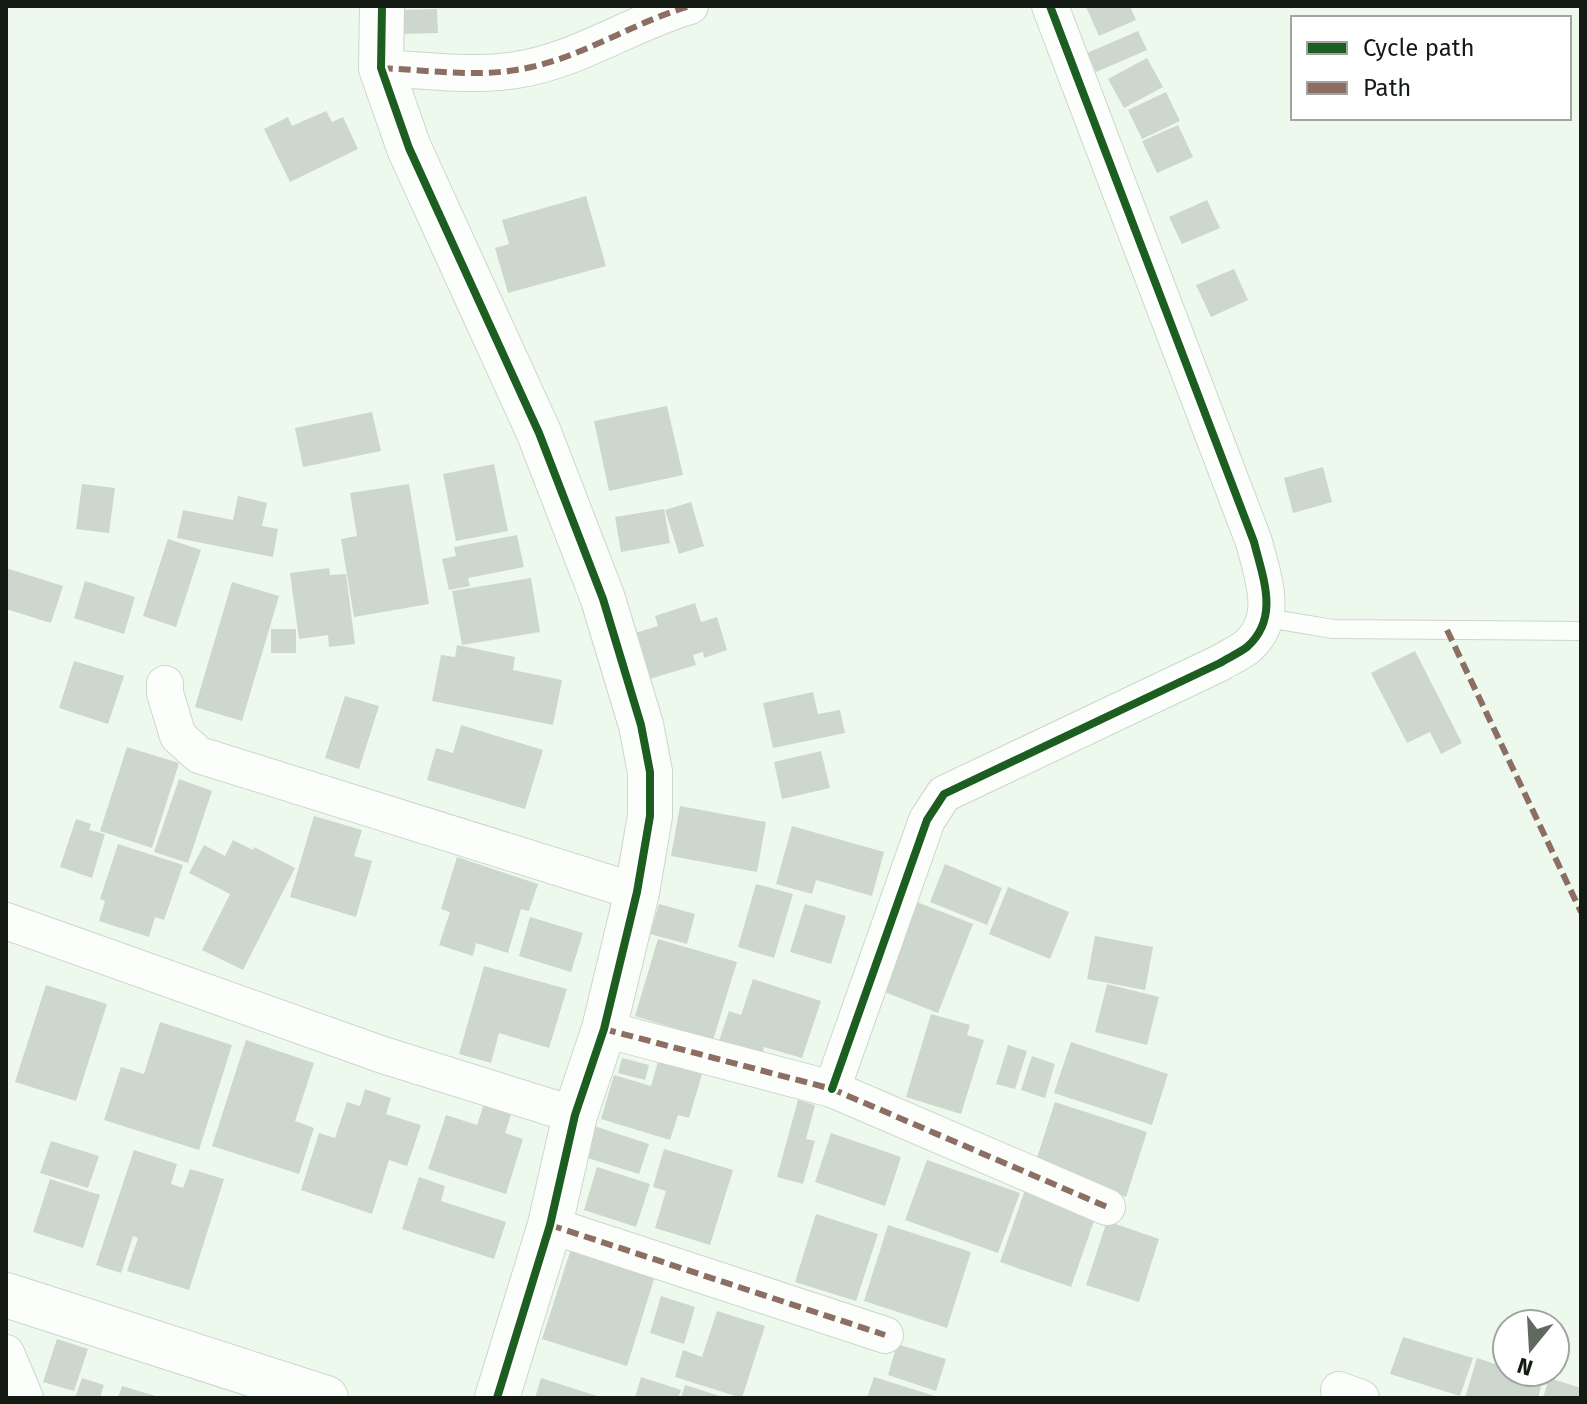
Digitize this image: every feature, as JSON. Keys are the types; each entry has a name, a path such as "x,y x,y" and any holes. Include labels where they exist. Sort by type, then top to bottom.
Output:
{"street":[{"path":"382,6 381,68 415,160 539,433 603,599 641,725 650,772 650,816 637,892 604,1029 575,1115 550,1225 497,1398"},
{"path":"381,68 480,72 517,70 549,62 690,6"},
{"path":"832,1089 927,820 944,794 1220,663 1248,646 1267,618 1267,591 1254,542 1050,6"},
{"path":"165,684 178,736 199,755 637,892"},
{"path":"6,921 383,1055 575,1115"},
{"path":"604,1029 832,1089 1107,1207"},
{"path":"550,1225 885,1335"},
{"path":"6,1295 326,1398"},
{"path":"6,1353 25,1398"}],"lane":[{"path":"1267,618 1333,629 1581,631"}],"building":[{"path":"1088,6 1130,6 1136,20 1099,36"},
{"path":"437,9 438,33 402,34 401,10"},
{"path":"1138,31 1147,50 1096,72 1087,53"},
{"path":"1147,58 1163,87 1124,108 1108,79"},
{"path":"1166,92 1180,121 1142,139 1128,110"},
{"path":"326,111 332,122 343,117 358,149 290,182 264,129 288,117 292,126"},
{"path":"1178,125 1193,157 1157,173 1142,141"},
{"path":"586,196 606,266 508,293 495,248 509,244 502,220"},
{"path":"1207,200 1220,228 1182,244 1169,217"},
{"path":"1234,269 1248,300 1211,317 1196,285"},
{"path":"667,406 683,475 609,491 594,421"},
{"path":"372,412 381,451 303,467 295,428"},
{"path":"494,464 508,531 456,541 443,474"},
{"path":"1323,467 1332,502 1293,513 1284,478"},
{"path":"82,484 115,488 109,533 76,529"},
{"path":"409,484 429,604 354,617 341,539 357,536 350,493"},
{"path":"238,496 267,503 262,526 278,529 273,557 177,538 183,510 233,520"},
{"path":"691,502 704,546 679,554 665,510"},
{"path":"664,509 670,543 621,552 615,517"},
{"path":"517,535 524,567 468,578 470,586 449,590 442,559 456,556 454,547"},
{"path":"168,539 201,550 176,627 143,616"},
{"path":"6,568 63,586 51,623 6,609"},
{"path":"329,568 330,575 346,574 355,644 329,647 328,635 299,639 290,573"},
{"path":"531,578 540,632 462,645 452,591"},
{"path":"85,581 135,597 124,634 74,618"},
{"path":"232,582 279,596 242,721 195,707"},
{"path":"695,603 701,622 717,617 727,650 704,658 703,652 693,655 696,665 646,680 632,634 658,626 655,616"},
{"path":"271,629 296,629 296,653 271,653"},
{"path":"457,645 515,657 513,670 562,680 553,725 432,701 441,655 455,657"},
{"path":"1415,651 1462,743 1441,754 1430,732 1407,743 1371,673"},
{"path":"74,661 124,676 108,724 59,708"},
{"path":"813,692 818,714 840,710 845,733 773,748 763,703"},
{"path":"345,696 379,706 359,769 325,758"},
{"path":"461,725 543,750 525,809 427,780 436,748 453,753"},
{"path":"127,747 179,763 152,848 100,831"},
{"path":"821,751 830,788 782,799 774,762"},
{"path":"179,779 212,791 188,863 154,852"},
{"path":"680,806 766,822 757,872 671,856"},
{"path":"314,816 362,830 354,856 372,861 356,917 290,897"},
{"path":"76,819 91,824 89,830 105,834 92,878 60,867"},
{"path":"792,826 884,852 872,896 816,880 812,894 776,884"},
{"path":"233,840 295,868 243,970 202,950 230,894 189,873 204,845 225,856"},
{"path":"118,844 183,865 164,920 155,917 149,937 99,921 105,901 100,899"},
{"path":"457,857 538,884 529,911 521,909 508,953 476,943 473,956 439,945 450,912 441,909"},
{"path":"945,864 1002,888 987,925 930,902"},
{"path":"756,884 793,894 774,958 738,947"},
{"path":"1008,887 1069,912 1050,959 989,934"},
{"path":"917,902 973,924 938,1013 882,991"},
{"path":"659,904 695,914 687,944 650,934"},
{"path":"805,904 846,916 831,964 790,952"},
{"path":"530,917 583,933 571,972 519,956"},
{"path":"1095,936 1153,947 1145,990 1087,979"},
{"path":"658,939 737,962 713,1040 635,1016"},
{"path":"484,966 567,989 549,1048 499,1033 491,1063 459,1054"},
{"path":"753,979 821,1001 802,1058 764,1047 762,1055 719,1041 729,1011 741,1015"},
{"path":"1107,984 1159,997 1147,1045 1095,1032"},
{"path":"46,985 107,1004 76,1101 15,1082"},
{"path":"931,1014 970,1025 967,1035 984,1040 961,1114 906,1097"},
{"path":"160,1022 232,1045 199,1150 104,1120 121,1067 144,1074"},
{"path":"246,1040 314,1063 295,1121 314,1128 299,1174 212,1146"},
{"path":"1071,1042 1168,1074 1152,1125 1054,1093"},
{"path":"1008,1045 1027,1051 1015,1089 996,1084"},
{"path":"1032,1056 1055,1064 1045,1098 1021,1090"},
{"path":"622,1058 649,1065 645,1080 618,1073"},
{"path":"659,1058 703,1071 689,1118 678,1115 670,1140 601,1119 614,1075 651,1086"},
{"path":"365,1089 391,1098 386,1114 421,1125 407,1166 389,1160 372,1214 301,1190 319,1133 335,1138 347,1102 360,1106"},
{"path":"798,1100 815,1105 806,1139 815,1141 803,1184 777,1177"},
{"path":"1055,1102 1147,1132 1126,1197 1034,1167"},
{"path":"484,1104 512,1112 505,1133 523,1139 506,1194 428,1169 446,1115 477,1125"},
{"path":"585,1123 649,1144 639,1174 575,1154"},
{"path":"831,1133 901,1157 885,1206 815,1182"},
{"path":"51,1141 99,1156 88,1188 40,1173"},
{"path":"664,1149 733,1170 710,1245 655,1228 666,1191 653,1187"},
{"path":"134,1150 177,1164 171,1184 183,1188 190,1169 224,1179 189,1290 127,1271 138,1238 133,1236 121,1273 96,1265"},
{"path":"927,1160 1020,1193 998,1253 905,1220"},
{"path":"597,1167 650,1184 636,1227 584,1210"},
{"path":"419,1177 445,1186 441,1201 506,1222 494,1259 402,1229"},
{"path":"50,1179 100,1195 83,1248 33,1232"},
{"path":"1025,1190 1096,1215 1071,1287 1000,1262"},
{"path":"816,1214 878,1234 856,1301 795,1282"},
{"path":"1107,1221 1159,1239 1139,1302 1086,1285"},
{"path":"888,1225 971,1252 947,1328 864,1301"},
{"path":"571,1249 655,1276 627,1366 542,1339"},
{"path":"661,1296 695,1307 684,1344 650,1333"},
{"path":"717,1311 765,1326 742,1398 675,1377 683,1350 702,1357"},
{"path":"1403,1337 1473,1358 1460,1396 1390,1374"},
{"path":"57,1339 88,1349 74,1391 43,1382"},
{"path":"897,1344 946,1359 936,1391 888,1375"},
{"path":"1477,1358 1491,1363 1491,1388 1541,1388 1538,1398 1465,1398"},
{"path":"641,1377 681,1390 678,1398 635,1398"},
{"path":"874,1377 938,1397 938,1398 867,1398"},
{"path":"82,1378 104,1385 100,1398 75,1398"},
{"path":"541,1378 600,1397 600,1398 535,1398"},
{"path":"685,1385 723,1397 723,1398 681,1398"},
{"path":"1571,1385 1581,1388 1581,1398 1543,1398 1546,1388 1571,1388"},
{"path":"122,1386 159,1397 118,1398"}],"marked path":[{"path":"381,68 466,73 516,70 561,59 690,6"},
{"path":"1447,630 1581,912"},
{"path":"604,1029 832,1089 1107,1207"},
{"path":"550,1225 885,1335"}],"cycle path":[{"path":"382,6 381,68 409,148 539,433 603,599 641,725 650,772 650,816 637,892 604,1029 575,1115 550,1225 497,1398"},
{"path":"832,1089 927,820 944,794 1220,663 1247,647 1257,636 1266,611 1264,583 1254,542 1050,6"}]}
